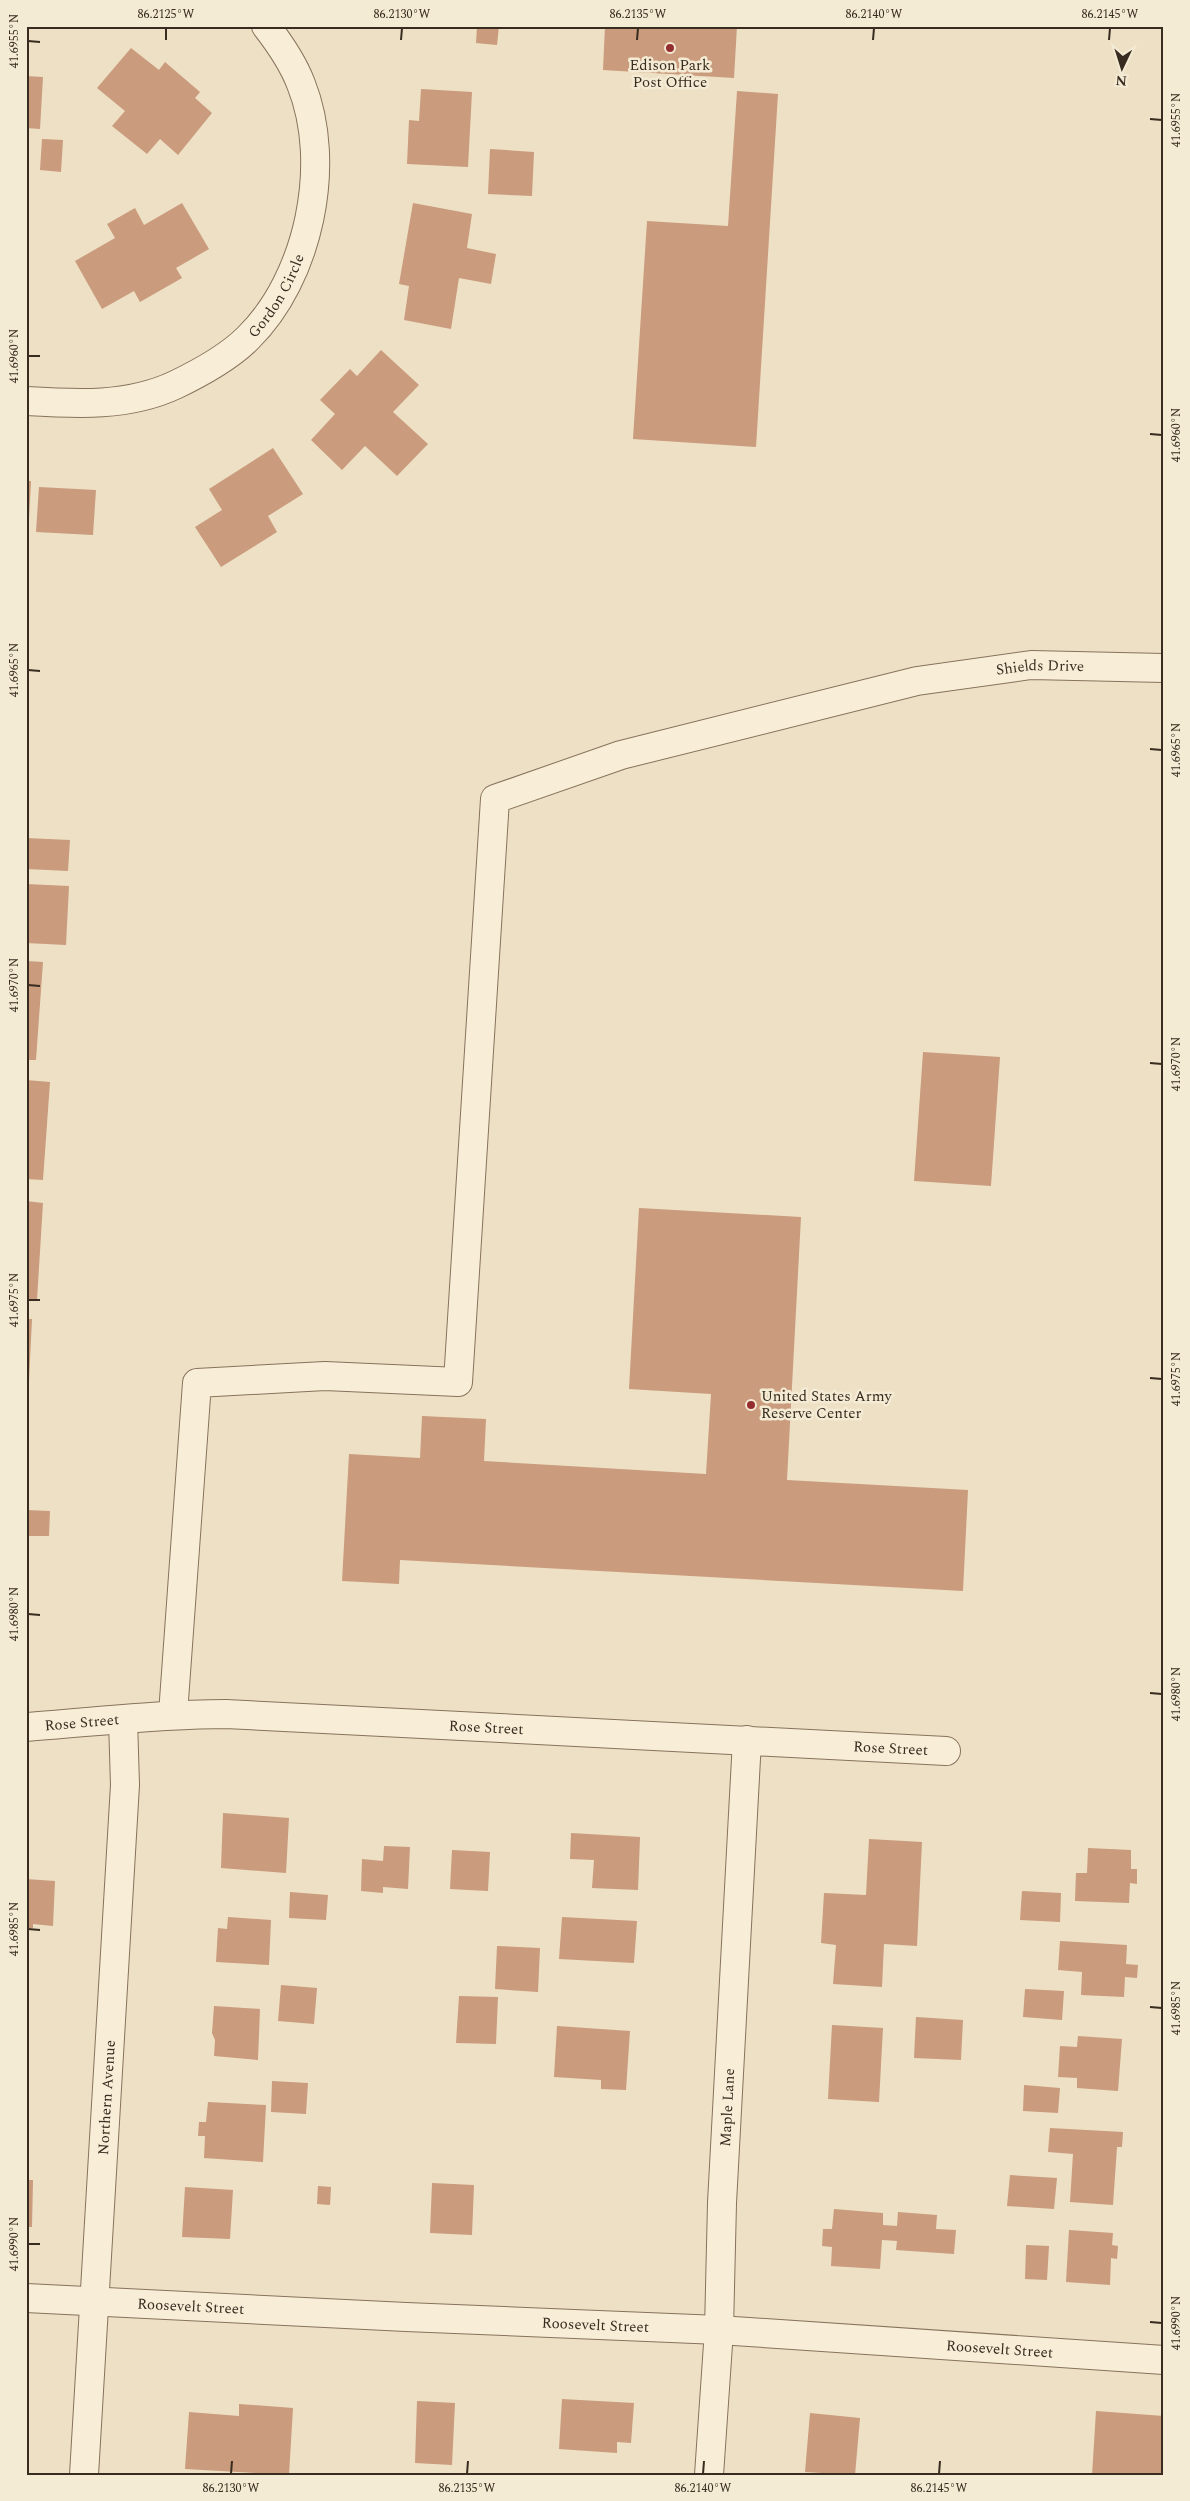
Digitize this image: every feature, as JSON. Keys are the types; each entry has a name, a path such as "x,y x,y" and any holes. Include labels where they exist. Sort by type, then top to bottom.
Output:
{"street":[{"name":"Gordon Circle","path":"26,401 77,404 115,402 174,385 215,364 248,338 278,300 298,258 310,214 315,169 312,126 301,85 282,46 266,26"},
{"name":"Shields Drive","path":"173,1714 197,1382 325,1376 458,1382 495,799 621,755 917,682 1031,665 1164,668"},
{"name":"Rose Street","path":"26,1727 123,1720 173,1714 226,1714 946,1752"},
{"name":"Northern Avenue","path":"84,2475 125,1785 123,1720"},
{"name":"Maple Lane","path":"709,2475 719,2330 722,2203 747,1740"},
{"name":"Roosevelt Street","path":"26,2298 94,2303 719,2330 1164,2360"}],"building":[{"path":"477,26 499,26 497,45 476,43"},
{"name":"Edison Park Post Office","path":"605,26 737,26 734,78 603,70"},
{"path":"131,48 159,70 165,62 200,92 195,98 212,113 178,155 160,139 147,154 112,126 125,111 97,88"},
{"path":"26,76 43,77 40,129 26,128"},
{"path":"421,89 472,92 468,167 407,164 409,120 419,121"},
{"path":"737,91 778,94 756,447 633,439 647,221 728,226"},
{"path":"42,139 63,140 61,172 40,170"},
{"path":"490,149 534,152 532,196 488,194"},
{"path":"182,203 209,249 176,268 182,278 140,302 134,291 102,309 75,261 115,238 107,224 135,208 144,225"},
{"path":"413,203 472,214 467,248 496,254 491,284 459,278 451,329 404,320 409,286 399,284"},
{"path":"381,350 419,385 393,412 428,444 397,476 365,446 342,470 311,440 335,414 320,400 350,369 357,376"},
{"path":"273,448 303,494 268,516 277,532 221,567 195,527 222,510 209,489"},
{"path":"26,481 31,481 28,539 26,539"},
{"path":"39,487 96,490 93,535 36,532"},
{"path":"26,838 70,840 68,871 26,869"},
{"path":"26,884 69,886 66,945 26,943"},
{"path":"26,961 43,962 36,1060 26,1060"},
{"path":"923,1052 1000,1057 991,1186 914,1181"},
{"path":"26,1080 50,1082 43,1180 26,1179"},
{"path":"26,1201 43,1203 37,1300 26,1299"},
{"name":"United States Army Reserve Center","path":"639,1208 801,1217 787,1480 968,1490 963,1591 400,1560 399,1584 342,1581 349,1454 420,1458 422,1416 486,1419 484,1461 706,1474 711,1394 629,1389"},
{"path":"26,1319 32,1319 28,1401 26,1401"},
{"path":"26,1510 50,1511 49,1536 26,1536"},
{"path":"223,1813 289,1818 286,1873 221,1868"},
{"path":"571,1833 640,1837 638,1890 592,1888 594,1860 570,1859"},
{"path":"869,1839 922,1842 917,1946 884,1944 882,1987 833,1984 836,1945 821,1943 824,1893 866,1895"},
{"path":"384,1846 410,1847 408,1889 383,1887 383,1893 361,1891 362,1859 383,1861"},
{"path":"1088,1848 1131,1850 1131,1869 1137,1869 1137,1884 1130,1883 1129,1903 1075,1901 1076,1873 1087,1873"},
{"path":"452,1850 490,1852 488,1891 450,1889"},
{"path":"26,1879 55,1881 53,1926 33,1924 33,1928 26,1928"},
{"path":"1022,1891 1061,1893 1060,1922 1020,1920"},
{"path":"290,1892 328,1895 326,1920 289,1918"},
{"path":"228,1917 271,1920 269,1965 216,1962 218,1928 227,1929"},
{"path":"562,1917 637,1921 634,1963 559,1959"},
{"path":"1060,1941 1127,1945 1126,1964 1138,1965 1137,1978 1125,1977 1124,1997 1081,1995 1082,1972 1058,1970"},
{"path":"497,1946 540,1948 538,1992 495,1989"},
{"path":"281,1985 317,1988 314,2024 278,2021"},
{"path":"1025,1989 1064,1991 1062,2020 1023,2017"},
{"path":"459,1996 498,1997 496,2044 456,2043"},
{"path":"214,2006 260,2009 258,2060 214,2056 215,2040 212,2033"},
{"path":"916,2017 963,2020 961,2060 914,2058"},
{"path":"832,2025 883,2028 879,2102 828,2099"},
{"path":"557,2026 630,2031 626,2090 601,2089 601,2080 554,2077"},
{"path":"1078,2036 1122,2039 1118,2091 1077,2088 1077,2078 1058,2077 1060,2046 1077,2047"},
{"path":"272,2081 308,2083 306,2114 271,2112"},
{"path":"1024,2085 1060,2088 1058,2113 1023,2111"},
{"path":"208,2102 266,2105 263,2162 204,2158 205,2136 198,2136 199,2122 206,2122"},
{"path":"1050,2128 1123,2132 1122,2147 1117,2147 1113,2205 1070,2202 1073,2154 1048,2152"},
{"path":"1010,2175 1057,2178 1054,2209 1007,2206"},
{"path":"26,2180 33,2180 32,2227 26,2227"},
{"path":"432,2183 474,2185 472,2235 430,2233"},
{"path":"318,2186 331,2187 330,2205 317,2204"},
{"path":"185,2187 233,2190 230,2239 182,2237"},
{"path":"834,2209 883,2213 883,2225 897,2226 898,2212 937,2215 936,2229 956,2230 954,2254 896,2250 897,2241 882,2240 880,2269 831,2266 832,2247 822,2246 823,2229 832,2229"},
{"path":"1069,2230 1113,2233 1112,2245 1118,2246 1117,2259 1111,2258 1110,2285 1066,2282"},
{"path":"1026,2245 1049,2246 1047,2280 1025,2279"},
{"path":"562,2399 634,2403 631,2443 617,2442 617,2453 559,2449"},
{"path":"417,2401 455,2403 452,2465 415,2463"},
{"path":"239,2404 293,2408 289,2475 185,2469 189,2412 239,2416"},
{"path":"1096,2411 1164,2416 1164,2475 1092,2475"},
{"path":"810,2413 860,2418 855,2475 805,2472"}],"place":[{"name":"Edison Park Post Office","path":"670,48"},
{"name":"United States Army Reserve Center","path":"751,1405"}]}
